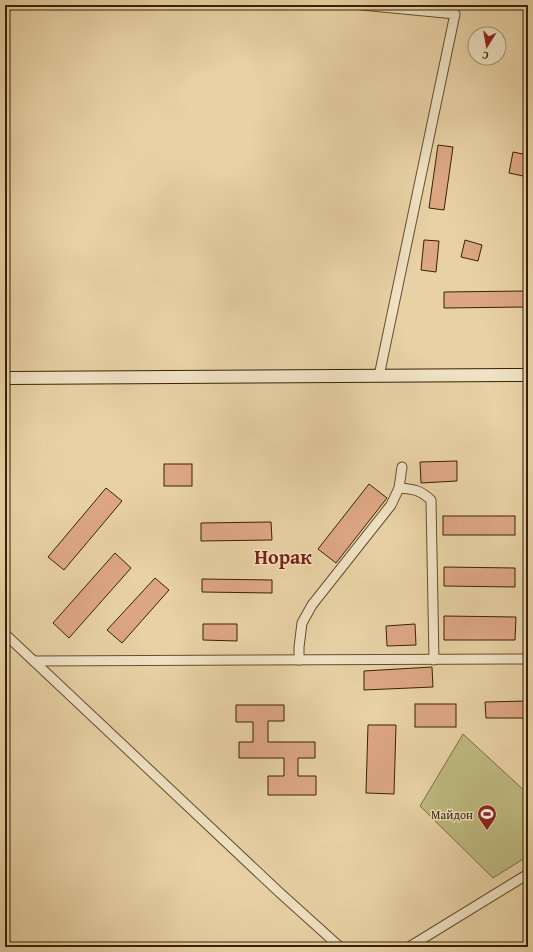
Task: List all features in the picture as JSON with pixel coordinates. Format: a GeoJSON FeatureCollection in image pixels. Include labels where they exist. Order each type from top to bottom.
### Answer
{"type":"FeatureCollection","features":[{"type":"Feature","properties":{"kind":"main road"},"geometry":{"type":"LineString","coordinates":[[5,378],[528,375]]}},
{"type":"Feature","properties":{"kind":"street"},"geometry":{"type":"LineString","coordinates":[[362,5],[456,10],[380,376]]}},
{"type":"Feature","properties":{"kind":"street"},"geometry":{"type":"LineString","coordinates":[[299,660],[302,623],[312,605],[391,505],[399,488],[402,467]]}},
{"type":"Feature","properties":{"kind":"street"},"geometry":{"type":"LineString","coordinates":[[399,488],[413,489],[423,492],[431,500],[434,660]]}},
{"type":"Feature","properties":{"kind":"street"},"geometry":{"type":"LineString","coordinates":[[5,634],[279,892],[340,947]]}},
{"type":"Feature","properties":{"kind":"street"},"geometry":{"type":"LineString","coordinates":[[34,661],[528,659]]}},
{"type":"Feature","properties":{"kind":"street"},"geometry":{"type":"LineString","coordinates":[[409,947],[528,874]]}},
{"type":"Feature","properties":{"kind":"shaded area","name":"Майдон"},"geometry":{"type":"Polygon","coordinates":[[[463,734],[528,794],[528,856],[493,878],[420,806],[463,734]]]}},
{"type":"Feature","properties":{"kind":"building"},"geometry":{"type":"Polygon","coordinates":[[[438,145],[453,147],[444,210],[429,208],[438,145]]]}},
{"type":"Feature","properties":{"kind":"building"},"geometry":{"type":"Polygon","coordinates":[[[513,152],[528,155],[528,177],[509,173],[513,152]]]}},
{"type":"Feature","properties":{"kind":"building"},"geometry":{"type":"Polygon","coordinates":[[[424,240],[439,241],[436,272],[421,270],[424,240]]]}},
{"type":"Feature","properties":{"kind":"building"},"geometry":{"type":"Polygon","coordinates":[[[465,240],[482,245],[478,261],[461,257],[465,240]]]}},
{"type":"Feature","properties":{"kind":"building"},"geometry":{"type":"Polygon","coordinates":[[[525,291],[525,307],[444,308],[444,292],[525,291]]]}},
{"type":"Feature","properties":{"kind":"building"},"geometry":{"type":"Polygon","coordinates":[[[457,461],[457,481],[421,483],[420,462],[457,461]]]}},
{"type":"Feature","properties":{"kind":"building"},"geometry":{"type":"Polygon","coordinates":[[[164,464],[192,464],[192,486],[164,486],[164,464]]]}},
{"type":"Feature","properties":{"kind":"building"},"geometry":{"type":"Polygon","coordinates":[[[369,484],[387,498],[336,563],[318,549],[369,484]]]}},
{"type":"Feature","properties":{"kind":"building"},"geometry":{"type":"Polygon","coordinates":[[[106,488],[122,501],[64,570],[48,557],[106,488]]]}},
{"type":"Feature","properties":{"kind":"building"},"geometry":{"type":"Polygon","coordinates":[[[443,516],[515,516],[515,535],[443,535],[443,516]]]}},
{"type":"Feature","properties":{"kind":"building"},"geometry":{"type":"Polygon","coordinates":[[[271,522],[272,540],[201,541],[201,523],[271,522]]]}},
{"type":"Feature","properties":{"kind":"building"},"geometry":{"type":"Polygon","coordinates":[[[115,553],[131,568],[69,638],[53,623],[115,553]]]}},
{"type":"Feature","properties":{"kind":"building"},"geometry":{"type":"Polygon","coordinates":[[[444,567],[515,568],[515,587],[444,586],[444,567]]]}},
{"type":"Feature","properties":{"kind":"building"},"geometry":{"type":"Polygon","coordinates":[[[155,578],[169,590],[122,643],[107,630],[155,578]]]}},
{"type":"Feature","properties":{"kind":"building"},"geometry":{"type":"Polygon","coordinates":[[[202,579],[272,580],[272,593],[202,592],[202,579]]]}},
{"type":"Feature","properties":{"kind":"building"},"geometry":{"type":"Polygon","coordinates":[[[444,616],[516,617],[515,640],[444,640],[444,616]]]}},
{"type":"Feature","properties":{"kind":"building"},"geometry":{"type":"Polygon","coordinates":[[[203,624],[237,624],[237,641],[203,640],[203,624]]]}},
{"type":"Feature","properties":{"kind":"building"},"geometry":{"type":"Polygon","coordinates":[[[415,624],[416,645],[387,646],[386,626],[415,624]]]}},
{"type":"Feature","properties":{"kind":"building"},"geometry":{"type":"Polygon","coordinates":[[[432,667],[433,687],[364,690],[364,671],[432,667]]]}},
{"type":"Feature","properties":{"kind":"building"},"geometry":{"type":"Polygon","coordinates":[[[528,701],[528,718],[486,718],[485,702],[528,701]]]}},
{"type":"Feature","properties":{"kind":"building"},"geometry":{"type":"Polygon","coordinates":[[[415,704],[456,704],[456,727],[415,727],[415,704]]]}},
{"type":"Feature","properties":{"kind":"building"},"geometry":{"type":"Polygon","coordinates":[[[236,705],[284,705],[284,721],[268,721],[268,742],[315,742],[315,758],[298,758],[298,776],[316,776],[316,795],[268,795],[268,776],[284,776],[284,758],[239,758],[239,742],[253,742],[253,722],[236,722],[236,705]]]}},
{"type":"Feature","properties":{"kind":"building"},"geometry":{"type":"Polygon","coordinates":[[[368,725],[396,725],[394,794],[366,793],[368,725]]]}},
{"type":"Feature","properties":{"kind":"place","name":"Майдон"},"geometry":{"type":"Point","coordinates":[487,831]}},
{"type":"Feature","properties":{"kind":"district","name":"Норак"},"geometry":{"type":"Point","coordinates":[283,556]}}]}
